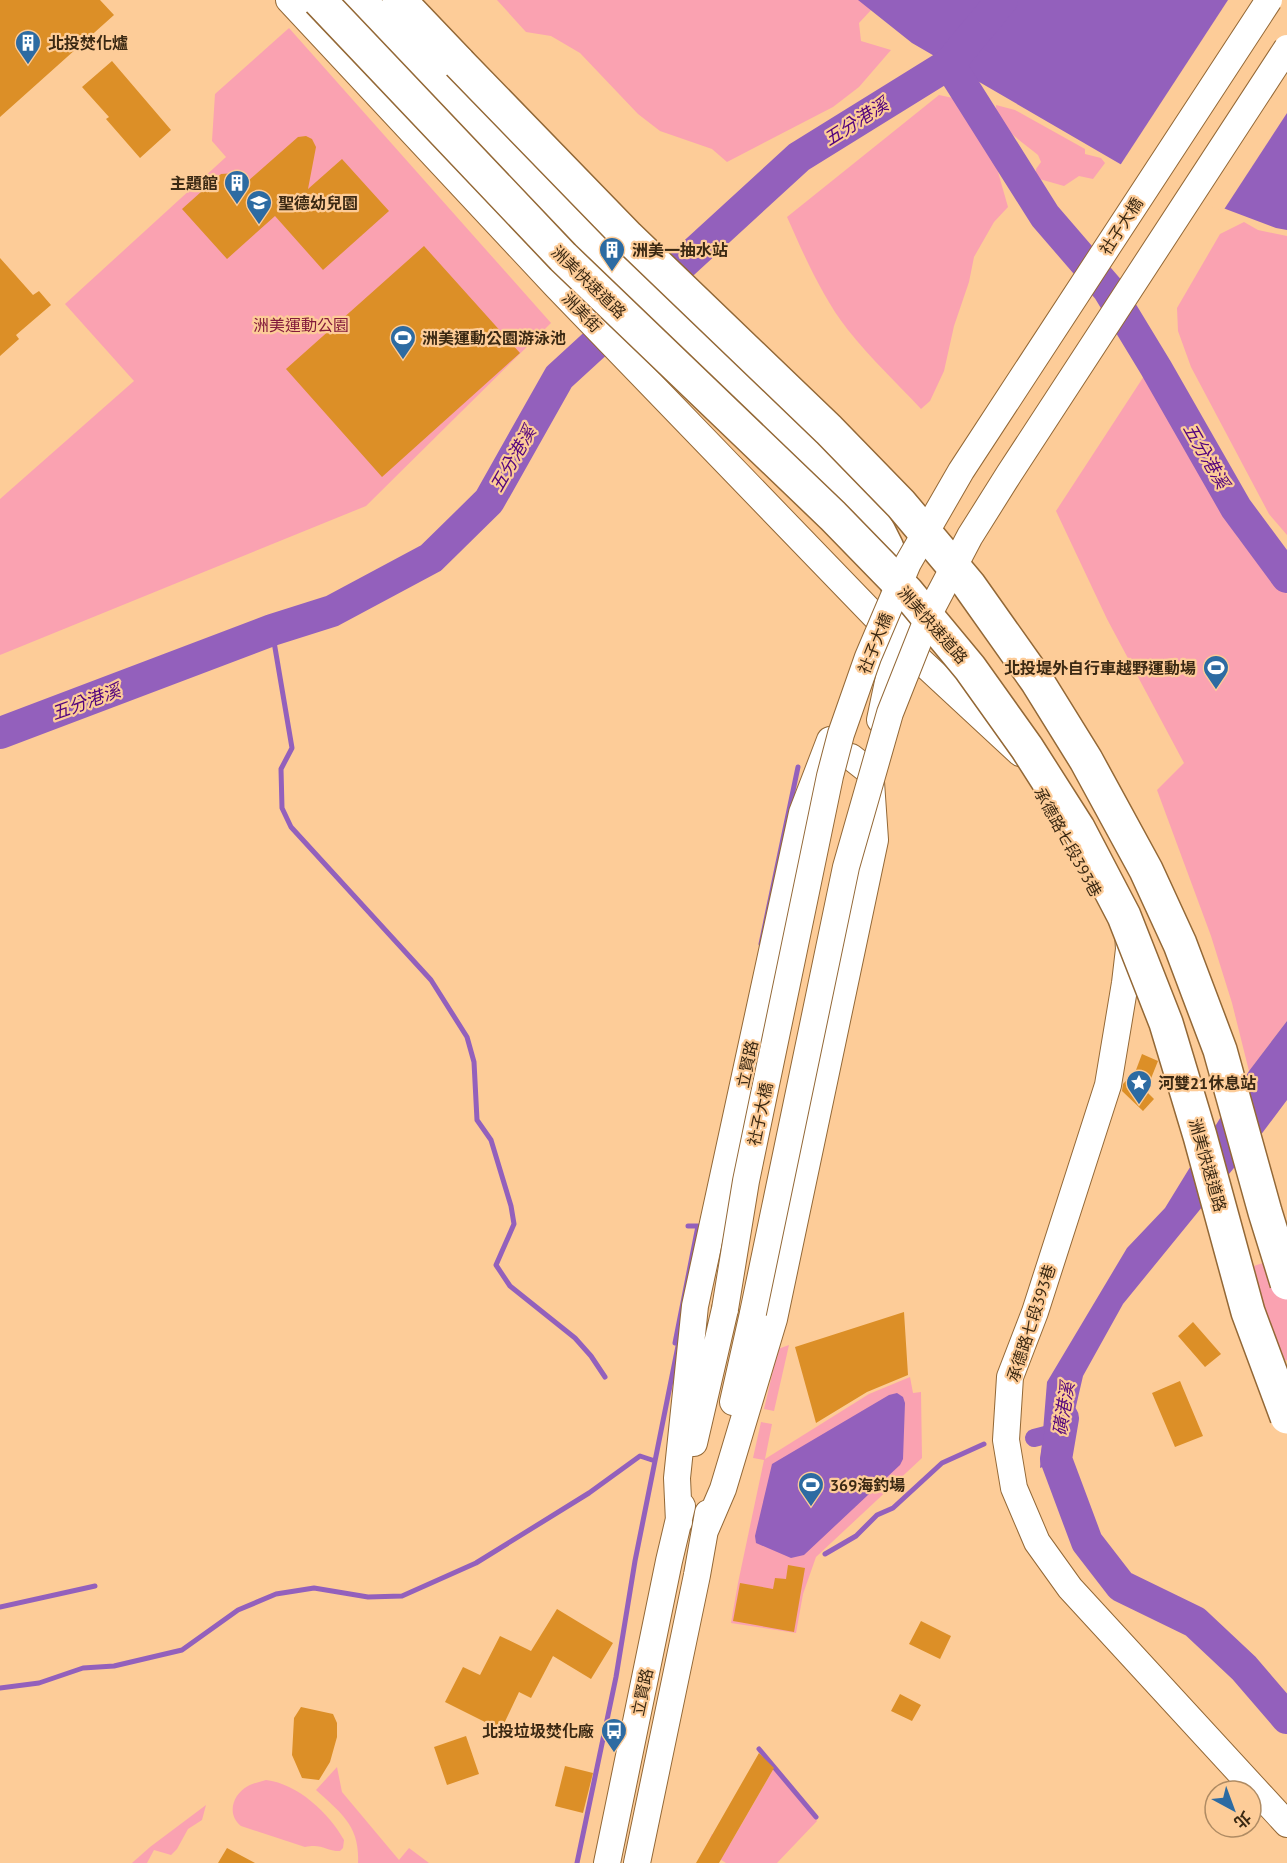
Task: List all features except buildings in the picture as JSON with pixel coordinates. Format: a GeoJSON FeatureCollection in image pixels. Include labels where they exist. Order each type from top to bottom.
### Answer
{"type":"FeatureCollection","features":[{"type":"Feature","properties":{"kind":"highway","name":"洲美快速道路"},"geometry":{"type":"LineString","coordinates":[[319,0],[466,158],[563,257],[833,516],[907,592],[970,668],[1027,748],[1078,828],[1124,916],[1158,1002],[1200,1136],[1248,1311],[1287,1417]]}},
{"type":"Feature","properties":{"kind":"highway"},"geometry":{"type":"LineString","coordinates":[[359,0],[538,190],[832,478],[866,525],[877,553],[887,630]]}},
{"type":"Feature","properties":{"kind":"highway"},"geometry":{"type":"LineString","coordinates":[[399,0],[628,237],[829,430],[901,504],[969,585],[1037,681],[1086,760],[1146,870],[1180,944],[1220,1050],[1287,1284]]}},
{"type":"Feature","properties":{"kind":"street","name":"洲美街"},"geometry":{"type":"LineString","coordinates":[[289,0],[587,318],[887,630]]}},
{"type":"Feature","properties":{"kind":"street"},"geometry":{"type":"LineString","coordinates":[[746,1181],[760,1055],[818,772],[829,730],[855,653],[897,557],[950,464],[1253,0]]}},
{"type":"Feature","properties":{"kind":"street","name":"社子大橋"},"geometry":{"type":"LineString","coordinates":[[725,1309],[746,1181],[830,776],[841,734],[868,657],[908,563],[961,471],[1269,0]]}},
{"type":"Feature","properties":{"kind":"street","name":"社子大橋"},"geometry":{"type":"LineString","coordinates":[[759,1313],[846,867],[890,713],[930,612],[970,536],[1009,474],[1287,48]]}},
{"type":"Feature","properties":{"kind":"street"},"geometry":{"type":"LineString","coordinates":[[759,1313],[858,870],[878,794],[920,674],[972,562],[1000,512],[1287,73]]}},
{"type":"Feature","properties":{"kind":"street","name":"立賢路"},"geometry":{"type":"LineString","coordinates":[[705,1531],[723,1489],[774,1319],[875,840],[870,772],[887,630]]}},
{"type":"Feature","properties":{"kind":"street","name":"立賢路"},"geometry":{"type":"LineString","coordinates":[[679,1522],[677,1478],[695,1306],[802,813],[840,709],[887,630]]}},
{"type":"Feature","properties":{"kind":"street","name":"承德路七段393巷"},"geometry":{"type":"LineString","coordinates":[[887,630],[1006,741],[1042,793],[1081,857],[1100,897],[1118,942],[1125,983],[1104,1096],[1042,1290],[1010,1377],[1006,1440],[1014,1488],[1036,1542],[1070,1588],[1287,1824]]}},
{"type":"Feature","properties":{"kind":"street"},"geometry":{"type":"LineString","coordinates":[[825,754],[851,757],[870,772]]}},
{"type":"Feature","properties":{"kind":"street","name":"立賢路"},"geometry":{"type":"LineString","coordinates":[[607,1863],[697,1429],[725,1309]]}},
{"type":"Feature","properties":{"kind":"street","name":"立賢路"},"geometry":{"type":"LineString","coordinates":[[637,1863],[705,1531],[715,1465],[759,1313]]}},
{"type":"Feature","properties":{"kind":"street"},"geometry":{"type":"LineString","coordinates":[[637,1717],[666,1722]]}},
{"type":"Feature","properties":{"kind":"green space"},"geometry":{"type":"Polygon","coordinates":[[[497,0],[868,0],[872,9],[859,23],[861,41],[891,50],[859,87],[833,107],[727,162],[712,149],[660,131],[638,114],[580,53],[551,36],[526,32],[497,0]]]}},
{"type":"Feature","properties":{"kind":"green space","name":"洲美運動公園"},"geometry":{"type":"Polygon","coordinates":[[[289,28],[551,323],[366,506],[0,655],[0,499],[134,381],[65,304],[226,157],[212,141],[215,94],[289,28]]]}},
{"type":"Feature","properties":{"kind":"green space"},"geometry":{"type":"Polygon","coordinates":[[[939,95],[953,98],[996,165],[1008,207],[994,222],[974,257],[944,371],[930,401],[921,409],[848,330],[814,275],[787,217],[939,95]]]}},
{"type":"Feature","properties":{"kind":"green space"},"geometry":{"type":"Polygon","coordinates":[[[996,105],[1015,110],[1085,149],[1085,154],[1101,158],[1105,163],[1093,179],[1079,176],[1064,186],[1036,178],[1036,169],[1041,162],[1038,155],[1005,127],[997,113],[996,105]]]}},
{"type":"Feature","properties":{"kind":"green space"},"geometry":{"type":"Polygon","coordinates":[[[1244,222],[1258,230],[1287,236],[1287,535],[1269,514],[1191,367],[1178,331],[1177,308],[1220,234],[1244,222]]]}},
{"type":"Feature","properties":{"kind":"green space","name":"北投堤外自行車越野運動場"},"geometry":{"type":"Polygon","coordinates":[[[1146,373],[1238,538],[1287,594],[1287,1021],[1249,1071],[1232,1003],[1211,936],[1157,790],[1184,763],[1107,619],[1056,511],[1146,373]]]}},
{"type":"Feature","properties":{"kind":"green space"},"geometry":{"type":"Polygon","coordinates":[[[1284,1256],[1287,1266],[1287,1360],[1255,1370],[1226,1275],[1284,1256]]]}},
{"type":"Feature","properties":{"kind":"green space"},"geometry":{"type":"Polygon","coordinates":[[[789,1345],[774,1411],[764,1409],[778,1349],[789,1345]]]}},
{"type":"Feature","properties":{"kind":"green space","name":"369海釣場"},"geometry":{"type":"Polygon","coordinates":[[[910,1377],[913,1393],[921,1392],[922,1458],[816,1557],[803,1594],[796,1633],[731,1623],[764,1460],[753,1458],[761,1422],[772,1424],[765,1459],[869,1394],[910,1377]]]}},
{"type":"Feature","properties":{"kind":"green space"},"geometry":{"type":"Polygon","coordinates":[[[337,1767],[342,1792],[399,1860],[409,1848],[429,1863],[358,1863],[356,1839],[347,1821],[316,1790],[337,1767]]]}},
{"type":"Feature","properties":{"kind":"green space"},"geometry":{"type":"Polygon","coordinates":[[[774,1768],[817,1821],[777,1863],[726,1863],[705,1849],[712,1834],[730,1844],[774,1768]]]}},
{"type":"Feature","properties":{"kind":"green space"},"geometry":{"type":"Polygon","coordinates":[[[266,1780],[290,1787],[311,1801],[338,1830],[344,1840],[343,1848],[340,1851],[316,1846],[305,1847],[241,1826],[234,1816],[235,1799],[248,1786],[266,1780]]]}},
{"type":"Feature","properties":{"kind":"green space"},"geometry":{"type":"Polygon","coordinates":[[[206,1805],[202,1820],[188,1829],[171,1855],[154,1850],[147,1863],[132,1863],[150,1847],[206,1805]]]}},
{"type":"Feature","properties":{"kind":"water"},"geometry":{"type":"Polygon","coordinates":[[[858,0],[1287,0],[1287,230],[1276,228],[1146,179],[912,43],[858,0]]]}},
{"type":"Feature","properties":{"kind":"water"},"geometry":{"type":"Polygon","coordinates":[[[1287,1021],[1287,1100],[1123,1304],[1083,1376],[1064,1458],[1040,1468],[1047,1382],[1127,1248],[1165,1208],[1249,1071],[1287,1021]]]}},
{"type":"Feature","properties":{"kind":"water"},"geometry":{"type":"Polygon","coordinates":[[[897,1393],[903,1397],[905,1403],[903,1459],[900,1465],[804,1555],[791,1558],[756,1543],[755,1536],[772,1464],[889,1395],[897,1393]]]}},
{"type":"Feature","properties":{"kind":"pier"},"geometry":{"type":"Polygon","coordinates":[[[1228,0],[1287,0],[1287,113],[1223,211],[1145,182],[1119,167],[1228,0]]]}},
{"type":"Feature","properties":{"kind":"waterway","name":"五分港溪"},"geometry":{"type":"LineString","coordinates":[[0,733],[272,630],[332,611],[431,558],[489,501],[559,377],[799,157],[949,64],[1002,0]]}},
{"type":"Feature","properties":{"kind":"waterway","name":"五分港溪"},"geometry":{"type":"LineString","coordinates":[[949,64],[1045,216],[1108,289],[1236,508],[1287,577]]}},
{"type":"Feature","properties":{"kind":"waterway"},"geometry":{"type":"LineString","coordinates":[[272,630],[292,748],[281,769],[282,808],[291,827],[431,980],[467,1037],[474,1062],[477,1120],[491,1140],[511,1206],[514,1224],[496,1265],[510,1286],[575,1338],[605,1377]]}},
{"type":"Feature","properties":{"kind":"waterway"},"geometry":{"type":"LineString","coordinates":[[761,944],[798,767]]}},
{"type":"Feature","properties":{"kind":"waterway"},"geometry":{"type":"LineString","coordinates":[[675,1343],[698,1226],[688,1226]]}},
{"type":"Feature","properties":{"kind":"waterway"},"geometry":{"type":"LineString","coordinates":[[577,1863],[616,1677],[635,1561],[679,1341]]}},
{"type":"Feature","properties":{"kind":"waterway","name":"磺港溪"},"geometry":{"type":"LineString","coordinates":[[1063,1418],[1056,1459],[1087,1542],[1121,1586],[1195,1622],[1244,1668],[1287,1718]]}},
{"type":"Feature","properties":{"kind":"waterway"},"geometry":{"type":"LineString","coordinates":[[1034,1438],[1061,1431]]}},
{"type":"Feature","properties":{"kind":"waterway"},"geometry":{"type":"LineString","coordinates":[[825,1554],[856,1536],[877,1515],[893,1508],[942,1463],[984,1444]]}},
{"type":"Feature","properties":{"kind":"waterway"},"geometry":{"type":"LineString","coordinates":[[0,1688],[39,1683],[83,1668],[114,1666],[182,1650],[238,1610],[276,1594],[314,1588],[368,1597],[402,1596],[476,1563],[589,1493],[640,1456],[655,1461]]}},
{"type":"Feature","properties":{"kind":"waterway"},"geometry":{"type":"LineString","coordinates":[[0,1607],[95,1586]]}},
{"type":"Feature","properties":{"kind":"waterway"},"geometry":{"type":"LineString","coordinates":[[759,1749],[816,1817]]}},
{"type":"Feature","properties":{"kind":"place","name":"北投焚化爐"},"geometry":{"type":"Point","coordinates":[28,66]}},
{"type":"Feature","properties":{"kind":"place","name":"主題館"},"geometry":{"type":"Point","coordinates":[237,206]}},
{"type":"Feature","properties":{"kind":"place","name":"聖德幼兒園"},"geometry":{"type":"Point","coordinates":[259,226]}},
{"type":"Feature","properties":{"kind":"place","name":"洲美一抽水站"},"geometry":{"type":"Point","coordinates":[612,273]}},
{"type":"Feature","properties":{"kind":"place","name":"洲美運動公園游泳池"},"geometry":{"type":"Point","coordinates":[403,361]}},
{"type":"Feature","properties":{"kind":"place","name":"北投堤外自行車越野運動場"},"geometry":{"type":"Point","coordinates":[1216,691]}},
{"type":"Feature","properties":{"kind":"place","name":"河雙21休息站"},"geometry":{"type":"Point","coordinates":[1139,1106]}},
{"type":"Feature","properties":{"kind":"place","name":"369海釣場"},"geometry":{"type":"Point","coordinates":[811,1508]}},
{"type":"Feature","properties":{"kind":"place","name":"北投垃圾焚化廠"},"geometry":{"type":"Point","coordinates":[614,1754]}}]}
